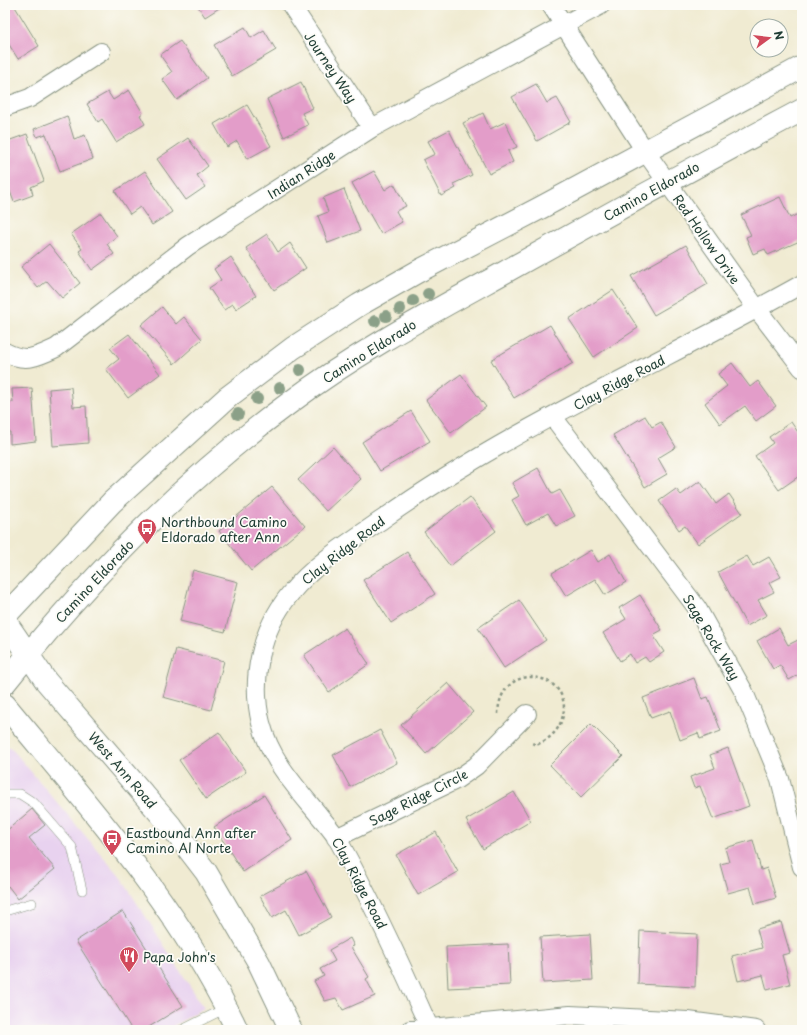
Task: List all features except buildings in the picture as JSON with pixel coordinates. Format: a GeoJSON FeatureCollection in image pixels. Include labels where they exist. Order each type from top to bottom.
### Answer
{"type":"FeatureCollection","features":[{"type":"Feature","properties":{"kind":"main road"},"geometry":{"type":"LineString","coordinates":[[5,616],[112,502],[228,397],[293,348],[359,305],[417,272],[542,207],[645,150],[802,67]]}},
{"type":"Feature","properties":{"kind":"main road","name":"Camino Eldorado"},"geometry":{"type":"LineString","coordinates":[[5,683],[84,590],[160,513],[228,450],[288,404],[334,371],[389,336],[667,182],[802,110]]}},
{"type":"Feature","properties":{"kind":"main road","name":"West Ann Road"},"geometry":{"type":"LineString","coordinates":[[5,621],[46,681],[170,825],[206,872],[259,963],[291,1030]]}},
{"type":"Feature","properties":{"kind":"main road"},"geometry":{"type":"LineString","coordinates":[[5,705],[129,854],[153,887],[189,940],[237,1030]]}},
{"type":"Feature","properties":{"kind":"street","name":"Journey Way"},"geometry":{"type":"LineString","coordinates":[[291,5],[372,128]]}},
{"type":"Feature","properties":{"kind":"street","name":"Red Hollow Drive"},"geometry":{"type":"LineString","coordinates":[[551,5],[667,182],[756,309],[802,368]]}},
{"type":"Feature","properties":{"kind":"street","name":"Indian Ridge"},"geometry":{"type":"LineString","coordinates":[[10,354],[36,358],[56,348],[188,246],[372,128],[601,5]]}},
{"type":"Feature","properties":{"kind":"street"},"geometry":{"type":"LineString","coordinates":[[5,107],[30,98],[101,52]]}},
{"type":"Feature","properties":{"kind":"street","name":"Clay Ridge Road"},"geometry":{"type":"LineString","coordinates":[[429,1027],[390,940],[336,838],[280,767],[271,751],[261,725],[258,709],[257,669],[264,641],[273,619],[290,594],[309,574],[349,542],[419,493],[482,455],[802,284]]}},
{"type":"Feature","properties":{"kind":"street","name":"Sage Rock Way"},"geometry":{"type":"LineString","coordinates":[[553,417],[697,608],[744,692],[780,779],[802,867]]}},
{"type":"Feature","properties":{"kind":"street","name":"Sage Ridge Circle"},"geometry":{"type":"LineString","coordinates":[[336,838],[456,780],[476,766],[527,714]]}},
{"type":"Feature","properties":{"kind":"street"},"geometry":{"type":"LineString","coordinates":[[410,1030],[429,1027],[570,1015],[688,1021],[756,1030]]}},
{"type":"Feature","properties":{"kind":"lane"},"geometry":{"type":"LineString","coordinates":[[5,796],[7,794],[20,794],[34,803],[72,847],[82,890]]}},
{"type":"Feature","properties":{"kind":"lane"},"geometry":{"type":"LineString","coordinates":[[5,911],[32,903]]}},
{"type":"Feature","properties":{"kind":"lane"},"geometry":{"type":"LineString","coordinates":[[182,1030],[226,1007]]}},
{"type":"Feature","properties":{"kind":"path"},"geometry":{"type":"LineString","coordinates":[[498,714],[499,703],[503,692],[510,684],[520,678],[531,676],[542,678],[552,684],[560,692],[564,703],[564,714],[560,725],[545,741],[536,744],[532,742]]}},
{"type":"Feature","properties":{"kind":"shaded area"},"geometry":{"type":"Polygon","coordinates":[[[5,747],[11,748],[121,878],[204,1008],[166,1030],[5,1030],[5,747]]]}},
{"type":"Feature","properties":{"kind":"place","name":"Northbound Camino Eldorado after Ann"},"geometry":{"type":"Point","coordinates":[147,545]}},
{"type":"Feature","properties":{"kind":"place","name":"Eastbound Ann after Camino Al Norte"},"geometry":{"type":"Point","coordinates":[112,856]}},
{"type":"Feature","properties":{"kind":"place","name":"Papa John's"},"geometry":{"type":"Point","coordinates":[129,973]}}]}
